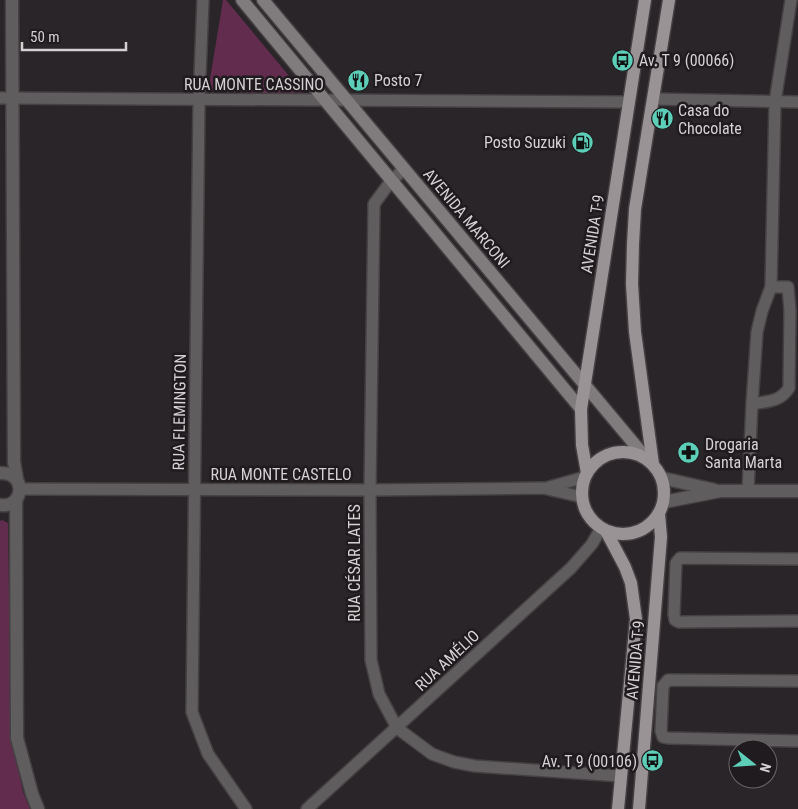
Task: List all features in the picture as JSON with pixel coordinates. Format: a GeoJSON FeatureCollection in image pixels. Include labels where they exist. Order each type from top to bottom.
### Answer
{"type":"FeatureCollection","features":[{"type":"Feature","properties":{"kind":"main road"},"geometry":{"type":"LineString","coordinates":[[242,0],[581,409]]}},
{"type":"Feature","properties":{"kind":"main road","name":"AVENIDA MARCONI"},"geometry":{"type":"LineString","coordinates":[[262,0],[584,385],[650,461]]}},
{"type":"Feature","properties":{"kind":"main road","name":"AVENIDA T-9"},"geometry":{"type":"LineString","coordinates":[[586,475],[582,445],[581,409],[645,0]]}},
{"type":"Feature","properties":{"kind":"main road"},"geometry":{"type":"LineString","coordinates":[[650,461],[635,332],[632,284],[635,209],[669,0]]}},
{"type":"Feature","properties":{"kind":"main road"},"geometry":{"type":"LineString","coordinates":[[614,452],[636,453],[650,461],[662,478],[665,494],[661,508],[653,522],[636,533],[626,535],[603,529],[588,514],[582,497],[586,475],[594,464],[614,452]]}},
{"type":"Feature","properties":{"kind":"main road","name":"AVENIDA T-9"},"geometry":{"type":"LineString","coordinates":[[639,809],[661,537],[661,508]]}},
{"type":"Feature","properties":{"kind":"main road","name":"AVENIDA T-9"},"geometry":{"type":"LineString","coordinates":[[603,529],[628,575],[636,619],[618,809]]}},
{"type":"Feature","properties":{"kind":"street"},"geometry":{"type":"LineString","coordinates":[[12,0],[6,98],[14,462],[18,490],[17,738],[38,809]]}},
{"type":"Feature","properties":{"kind":"street","name":"RUA FLEMINGTON"},"geometry":{"type":"LineString","coordinates":[[204,0],[199,100],[192,712],[208,754],[246,809]]}},
{"type":"Feature","properties":{"kind":"street"},"geometry":{"type":"LineString","coordinates":[[748,491],[757,332],[771,287],[775,102],[791,0]]}},
{"type":"Feature","properties":{"kind":"street","name":"RUA MONTE CASSINO"},"geometry":{"type":"LineString","coordinates":[[6,98],[629,102]]}},
{"type":"Feature","properties":{"kind":"street"},"geometry":{"type":"LineString","coordinates":[[653,99],[798,102]]}},
{"type":"Feature","properties":{"kind":"street","name":"RUA CÉSAR LATES"},"geometry":{"type":"LineString","coordinates":[[404,168],[391,181],[374,204],[370,660],[379,694],[397,728],[432,754],[454,762],[475,766],[621,776]]}},
{"type":"Feature","properties":{"kind":"street"},"geometry":{"type":"LineString","coordinates":[[752,404],[776,400],[784,396],[789,388],[790,311],[793,287],[771,287]]}},
{"type":"Feature","properties":{"kind":"street"},"geometry":{"type":"LineString","coordinates":[[0,473],[10,474],[18,490]]}},
{"type":"Feature","properties":{"kind":"street","name":"RUA MONTE CASTELO"},"geometry":{"type":"LineString","coordinates":[[543,488],[586,475]]}},
{"type":"Feature","properties":{"kind":"street"},"geometry":{"type":"LineString","coordinates":[[662,478],[720,491],[798,491]]}},
{"type":"Feature","properties":{"kind":"street","name":"RUA MONTE CASTELO"},"geometry":{"type":"LineString","coordinates":[[18,490],[543,488],[582,497]]}},
{"type":"Feature","properties":{"kind":"street"},"geometry":{"type":"LineString","coordinates":[[0,505],[11,504],[18,490]]}},
{"type":"Feature","properties":{"kind":"street"},"geometry":{"type":"LineString","coordinates":[[661,508],[720,491]]}},
{"type":"Feature","properties":{"kind":"street","name":"RUA AMÉLIO"},"geometry":{"type":"LineString","coordinates":[[307,809],[571,568],[603,529]]}},
{"type":"Feature","properties":{"kind":"street"},"geometry":{"type":"LineString","coordinates":[[798,559],[680,558],[676,567],[674,614],[675,620],[679,622],[798,621]]}},
{"type":"Feature","properties":{"kind":"street"},"geometry":{"type":"LineString","coordinates":[[798,681],[668,680],[663,686],[661,731],[663,737],[668,738],[798,741]]}},
{"type":"Feature","properties":{"kind":"shaded area"},"geometry":{"type":"Polygon","coordinates":[[[223,0],[226,0],[305,95],[208,91],[223,0]]]}},
{"type":"Feature","properties":{"kind":"shaded area"},"geometry":{"type":"Polygon","coordinates":[[[0,521],[8,523],[11,735],[23,792],[30,809],[0,809],[0,521]]]}},
{"type":"Feature","properties":{"kind":"place","name":"Av. T 9 (00066)"},"geometry":{"type":"Point","coordinates":[623,60]}},
{"type":"Feature","properties":{"kind":"place","name":"Posto 7"},"geometry":{"type":"Point","coordinates":[358,80]}},
{"type":"Feature","properties":{"kind":"place","name":"Casa do Chocolate"},"geometry":{"type":"Point","coordinates":[662,119]}},
{"type":"Feature","properties":{"kind":"place","name":"Posto Suzuki"},"geometry":{"type":"Point","coordinates":[582,142]}},
{"type":"Feature","properties":{"kind":"place","name":"Drogaria Santa Marta"},"geometry":{"type":"Point","coordinates":[689,453]}},
{"type":"Feature","properties":{"kind":"place","name":"Av. T 9 (00106)"},"geometry":{"type":"Point","coordinates":[653,761]}}]}
